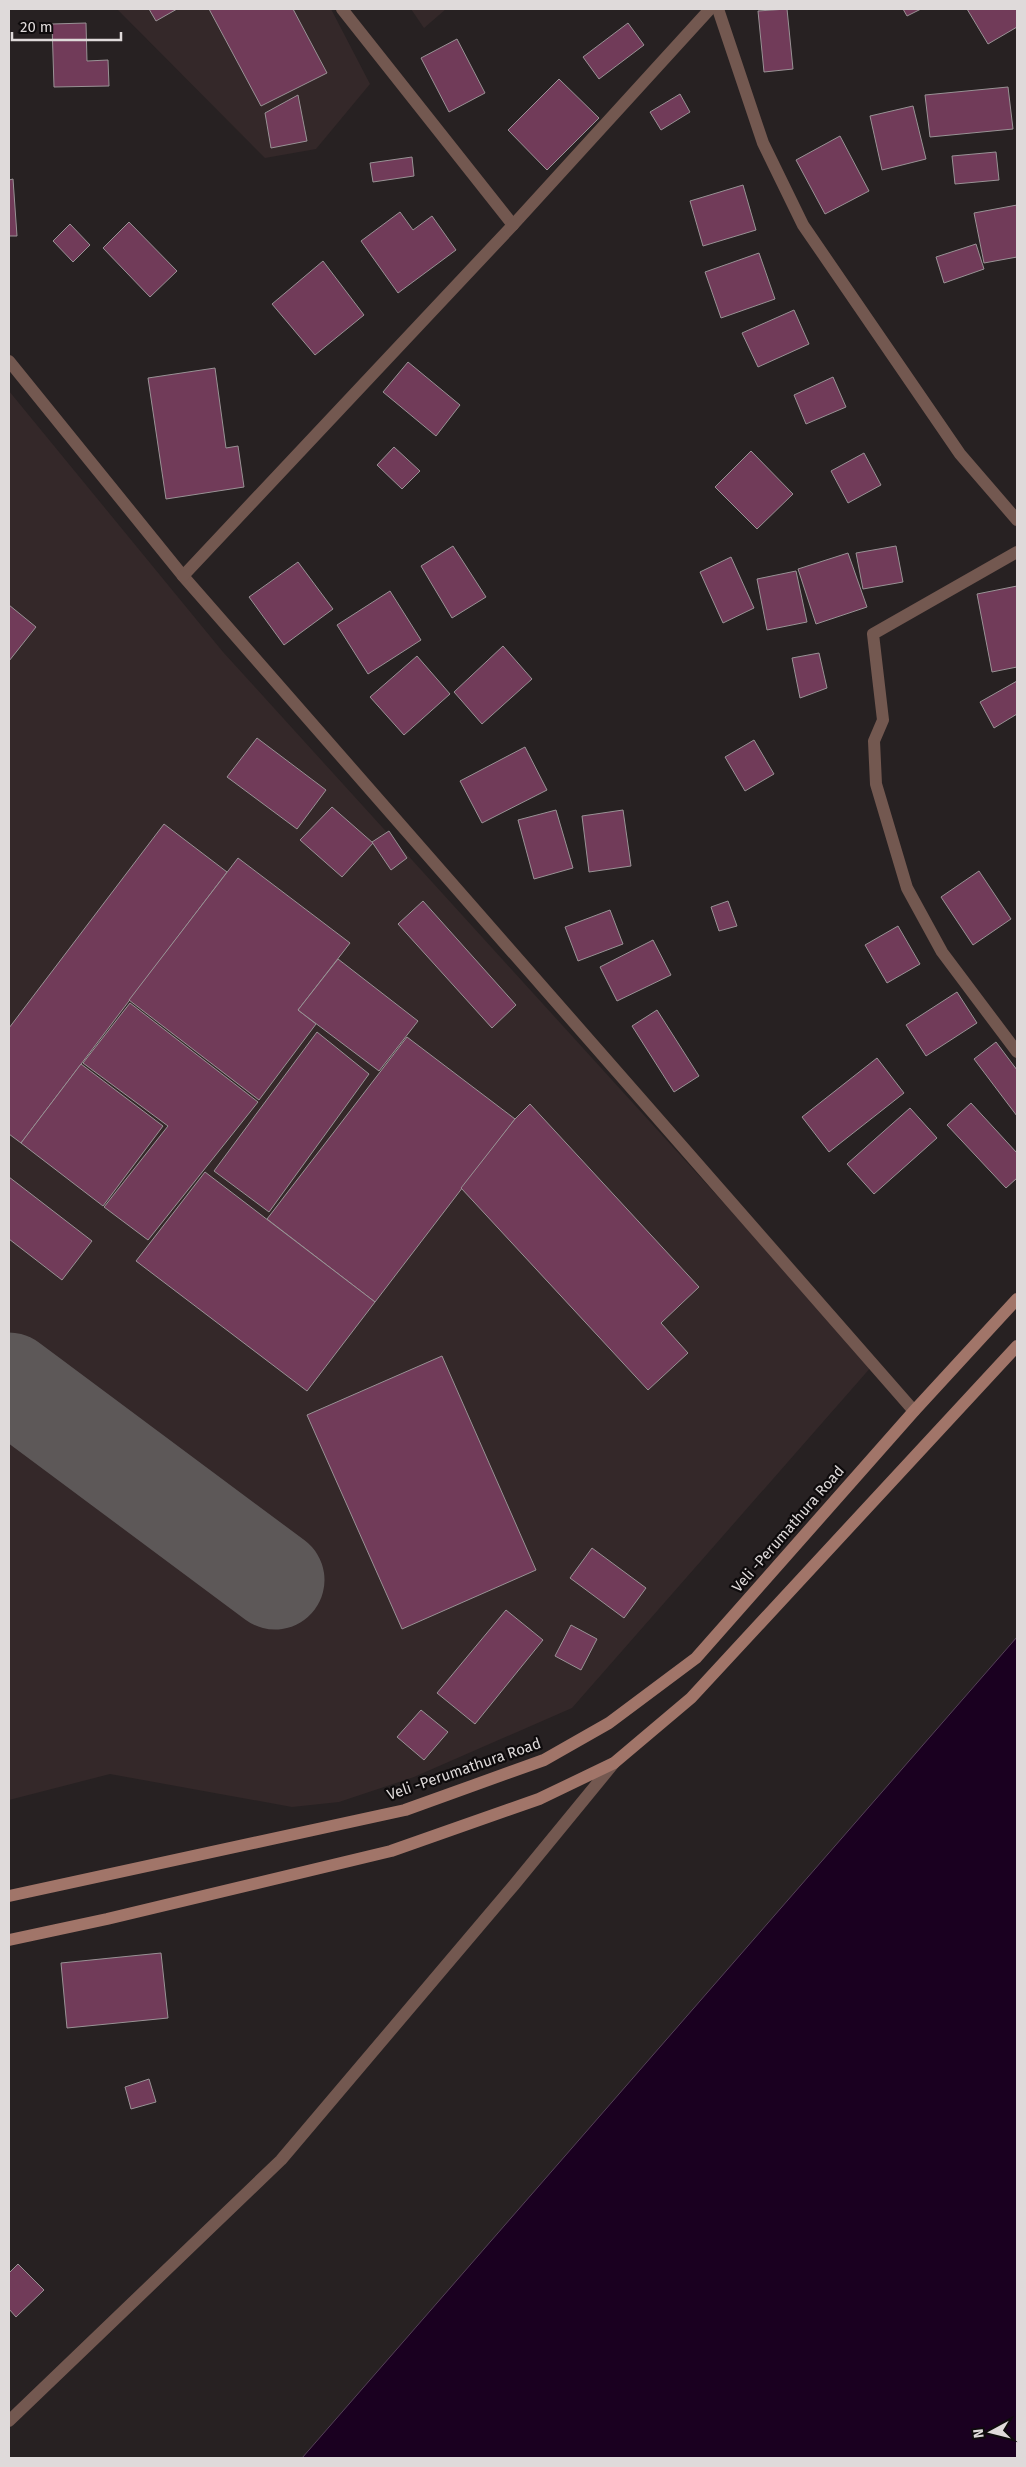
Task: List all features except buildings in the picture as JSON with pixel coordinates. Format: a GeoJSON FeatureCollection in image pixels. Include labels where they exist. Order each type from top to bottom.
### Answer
{"type":"FeatureCollection","features":[{"type":"Feature","properties":{"kind":"main road","name":"Veli -Perumathura Road"},"geometry":{"type":"LineString","coordinates":[[9,1896],[405,1810],[544,1760],[609,1723],[696,1658],[914,1411],[1017,1299]]}},
{"type":"Feature","properties":{"kind":"main road"},"geometry":{"type":"LineString","coordinates":[[9,1940],[107,1919],[391,1851],[539,1799],[614,1763],[691,1698],[1017,1346]]}},
{"type":"Feature","properties":{"kind":"street"},"geometry":{"type":"LineString","coordinates":[[342,9],[513,226]]}},
{"type":"Feature","properties":{"kind":"street"},"geometry":{"type":"LineString","coordinates":[[183,576],[513,226],[710,9]]}},
{"type":"Feature","properties":{"kind":"street"},"geometry":{"type":"LineString","coordinates":[[718,9],[764,143],[803,225],[960,454],[1017,520]]}},
{"type":"Feature","properties":{"kind":"street"},"geometry":{"type":"LineString","coordinates":[[9,361],[183,576],[914,1411]]}},
{"type":"Feature","properties":{"kind":"street"},"geometry":{"type":"LineString","coordinates":[[1017,552],[873,634],[883,720],[874,741],[876,784],[907,888],[942,952],[1017,1052]]}},
{"type":"Feature","properties":{"kind":"street"},"geometry":{"type":"LineString","coordinates":[[9,2421],[281,2160],[514,1885],[614,1763]]}},
{"type":"Feature","properties":{"kind":"shaded area"},"geometry":{"type":"Polygon","coordinates":[[[117,9],[331,9],[370,84],[316,149],[265,158],[117,9]]]}},
{"type":"Feature","properties":{"kind":"shaded area"},"geometry":{"type":"Polygon","coordinates":[[[411,9],[446,9],[424,28],[411,9]]]}},
{"type":"Feature","properties":{"kind":"shaded area"},"geometry":{"type":"Polygon","coordinates":[[[9,391],[223,652],[872,1366],[572,1708],[414,1777],[339,1802],[292,1807],[110,1774],[9,1800],[9,391]]]}},
{"type":"Feature","properties":{"kind":"shaded area"},"geometry":{"type":"Polygon","coordinates":[[[1017,1637],[1017,2458],[302,2458],[1017,1637]]]}},
{"type":"Feature","properties":{"kind":"taxiway"},"geometry":{"type":"LineString","coordinates":[[9,1382],[275,1580]]}}]}
